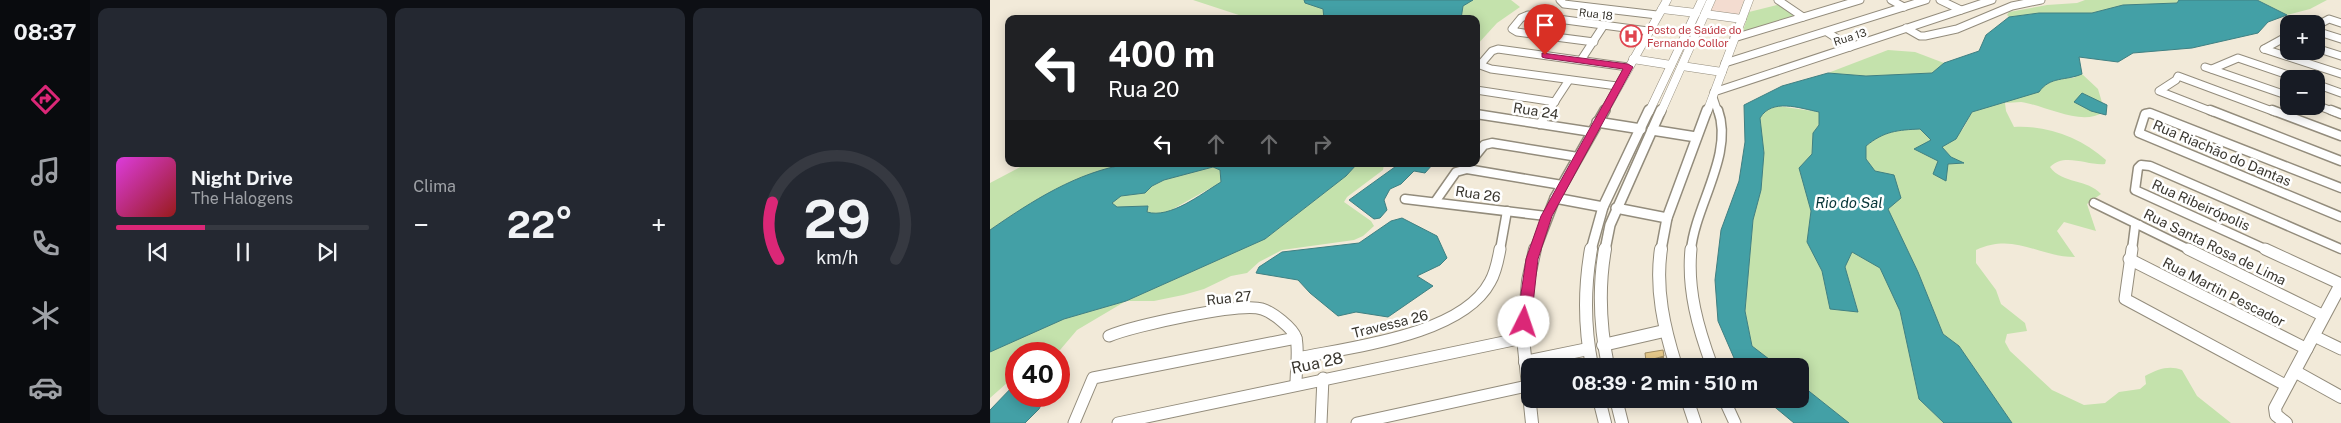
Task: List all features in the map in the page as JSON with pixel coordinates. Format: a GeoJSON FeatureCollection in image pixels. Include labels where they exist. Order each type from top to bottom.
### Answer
{"type":"FeatureCollection","features":[{"type":"Feature","properties":{"kind":"street"},"geometry":{"type":"LineString","coordinates":[[1560,0],[1564,4],[1662,8],[1742,19]]}},
{"type":"Feature","properties":{"kind":"street"},"geometry":{"type":"LineString","coordinates":[[1606,358],[1600,324],[1599,281],[1603,256],[1616,208],[1652,130],[1677,65],[1700,14],[1702,0]]}},
{"type":"Feature","properties":{"kind":"street"},"geometry":{"type":"LineString","coordinates":[[1700,14],[1712,0]]}},
{"type":"Feature","properties":{"kind":"street"},"geometry":{"type":"LineString","coordinates":[[1673,358],[1664,332],[1657,273],[1661,243],[1667,218],[1749,0]]}},
{"type":"Feature","properties":{"kind":"street"},"geometry":{"type":"LineString","coordinates":[[1780,2],[1794,0]]}},
{"type":"Feature","properties":{"kind":"street"},"geometry":{"type":"LineString","coordinates":[[1734,38],[1860,0]]}},
{"type":"Feature","properties":{"kind":"street"},"geometry":{"type":"LineString","coordinates":[[1891,0],[1904,7]]}},
{"type":"Feature","properties":{"kind":"street","name":"Rua 13"},"geometry":{"type":"LineString","coordinates":[[1723,68],[1926,0]]}},
{"type":"Feature","properties":{"kind":"street"},"geometry":{"type":"LineString","coordinates":[[1940,0],[1961,10]]}},
{"type":"Feature","properties":{"kind":"street","name":"Rua 13"},"geometry":{"type":"LineString","coordinates":[[1714,95],[1992,0]]}},
{"type":"Feature","properties":{"kind":"street"},"geometry":{"type":"LineString","coordinates":[[1906,28],[1919,36],[1925,36],[1957,29],[2012,6],[2041,0]]}},
{"type":"Feature","properties":{"kind":"street"},"geometry":{"type":"LineString","coordinates":[[1780,2],[1803,17]]}},
{"type":"Feature","properties":{"kind":"street"},"geometry":{"type":"LineString","coordinates":[[1525,358],[1524,306],[1532,259],[1546,216],[1662,8]]}},
{"type":"Feature","properties":{"kind":"street","name":"Rua 18"},"geometry":{"type":"LineString","coordinates":[[1594,42],[1516,32],[1512,29],[1523,17],[1528,15],[1648,31]]}},
{"type":"Feature","properties":{"kind":"street"},"geometry":{"type":"LineString","coordinates":[[2325,22],[2330,19],[2341,23]]}},
{"type":"Feature","properties":{"kind":"street"},"geometry":{"type":"LineString","coordinates":[[1581,60],[1604,25]]}},
{"type":"Feature","properties":{"kind":"street"},"geometry":{"type":"LineString","coordinates":[[1827,32],[1850,47]]}},
{"type":"Feature","properties":{"kind":"street"},"geometry":{"type":"LineString","coordinates":[[2325,34],[2341,39]]}},
{"type":"Feature","properties":{"kind":"street"},"geometry":{"type":"LineString","coordinates":[[2280,40],[2264,49],[2280,54]]}},
{"type":"Feature","properties":{"kind":"street"},"geometry":{"type":"LineString","coordinates":[[1617,86],[1486,69],[1480,65],[1492,51],[1498,49],[1581,60],[1723,68]]}},
{"type":"Feature","properties":{"kind":"street"},"geometry":{"type":"LineString","coordinates":[[2325,51],[2341,56]]}},
{"type":"Feature","properties":{"kind":"street"},"geometry":{"type":"LineString","coordinates":[[2208,68],[2238,58],[2280,72]]}},
{"type":"Feature","properties":{"kind":"street"},"geometry":{"type":"LineString","coordinates":[[2298,60],[2341,74]]}},
{"type":"Feature","properties":{"kind":"street"},"geometry":{"type":"LineString","coordinates":[[1590,358],[1584,313],[1586,278],[1594,234],[1603,207],[1641,129],[1677,65]]}},
{"type":"Feature","properties":{"kind":"street"},"geometry":{"type":"LineString","coordinates":[[2208,68],[2280,93]]}},
{"type":"Feature","properties":{"kind":"street"},"geometry":{"type":"LineString","coordinates":[[2341,136],[2178,76],[2176,80],[2159,91],[2341,161]]}},
{"type":"Feature","properties":{"kind":"street"},"geometry":{"type":"LineString","coordinates":[[1540,124],[1569,80]]}},
{"type":"Feature","properties":{"kind":"street"},"geometry":{"type":"LineString","coordinates":[[2325,87],[2341,93]]}},
{"type":"Feature","properties":{"kind":"street"},"geometry":{"type":"LineString","coordinates":[[1480,91],[1554,102]]}},
{"type":"Feature","properties":{"kind":"street"},"geometry":{"type":"LineString","coordinates":[[1709,358],[1695,315],[1690,268],[1694,228],[1717,163],[1722,141],[1722,118],[1714,95]]}},
{"type":"Feature","properties":{"kind":"street"},"geometry":{"type":"LineString","coordinates":[[2325,108],[2341,114]]}},
{"type":"Feature","properties":{"kind":"street","name":"Rua Riachão do Dantas"},"geometry":{"type":"LineString","coordinates":[[2341,188],[2150,113],[2145,114],[2139,133],[2341,217]]}},
{"type":"Feature","properties":{"kind":"street","name":"Rua 24"},"geometry":{"type":"LineString","coordinates":[[1480,115],[1592,132]]}},
{"type":"Feature","properties":{"kind":"street"},"geometry":{"type":"LineString","coordinates":[[1597,122],[1641,129]]}},
{"type":"Feature","properties":{"kind":"street"},"geometry":{"type":"LineString","coordinates":[[1652,130],[1696,138]]}},
{"type":"Feature","properties":{"kind":"street"},"geometry":{"type":"LineString","coordinates":[[1480,150],[1484,145],[1492,143],[1578,157]]}},
{"type":"Feature","properties":{"kind":"street","name":"Rua Ribeirópolis"},"geometry":{"type":"LineString","coordinates":[[2341,249],[2150,166],[2141,165],[2138,168],[2135,190],[2341,284]]}},
{"type":"Feature","properties":{"kind":"street"},"geometry":{"type":"LineString","coordinates":[[1435,202],[1456,172],[1466,167]]}},
{"type":"Feature","properties":{"kind":"street"},"geometry":{"type":"LineString","coordinates":[[1473,167],[1562,185]]}},
{"type":"Feature","properties":{"kind":"street"},"geometry":{"type":"LineString","coordinates":[[1555,198],[1603,207]]}},
{"type":"Feature","properties":{"kind":"street","name":"Rua 26"},"geometry":{"type":"LineString","coordinates":[[1405,199],[1546,216]]}},
{"type":"Feature","properties":{"kind":"street","name":"Rua Santa Rosa de Lima"},"geometry":{"type":"LineString","coordinates":[[2094,203],[2324,316]]}},
{"type":"Feature","properties":{"kind":"street"},"geometry":{"type":"LineString","coordinates":[[1616,208],[1667,218]]}},
{"type":"Feature","properties":{"kind":"street","name":"Travessa 26"},"geometry":{"type":"LineString","coordinates":[[1298,358],[1415,334],[1432,329],[1452,317],[1482,292],[1490,281],[1507,212]]}},
{"type":"Feature","properties":{"kind":"street"},"geometry":{"type":"LineString","coordinates":[[2139,225],[2135,226],[2125,299],[2287,386]]}},
{"type":"Feature","properties":{"kind":"street","name":"Rua Martin Pescador"},"geometry":{"type":"LineString","coordinates":[[2129,259],[2306,349]]}},
{"type":"Feature","properties":{"kind":"street"},"geometry":{"type":"LineString","coordinates":[[2286,423],[2275,411],[2324,316],[2336,304],[2341,284]]}},
{"type":"Feature","properties":{"kind":"street","name":"Rua 27"},"geometry":{"type":"LineString","coordinates":[[1110,336],[1126,329],[1254,307],[1268,312],[1289,326],[1296,338]]}},
{"type":"Feature","properties":{"kind":"street"},"geometry":{"type":"LineString","coordinates":[[1603,345],[1664,332]]}},
{"type":"Feature","properties":{"kind":"street"},"geometry":{"type":"LineString","coordinates":[[2314,336],[2341,349]]}},
{"type":"Feature","properties":{"kind":"street"},"geometry":{"type":"LineString","coordinates":[[1296,338],[1298,358],[1296,384]]}},
{"type":"Feature","properties":{"kind":"street","name":"Rua 28"},"geometry":{"type":"LineString","coordinates":[[1074,423],[1093,378],[1296,338]]}},
{"type":"Feature","properties":{"kind":"street","name":"Rua 28"},"geometry":{"type":"LineString","coordinates":[[1118,423],[1323,378],[1523,338]]}},
{"type":"Feature","properties":{"kind":"street"},"geometry":{"type":"LineString","coordinates":[[1544,358],[1588,349]]}},
{"type":"Feature","properties":{"kind":"street"},"geometry":{"type":"LineString","coordinates":[[2296,372],[2341,397]]}},
{"type":"Feature","properties":{"kind":"street"},"geometry":{"type":"LineString","coordinates":[[1321,423],[1323,378]]}},
{"type":"Feature","properties":{"kind":"street"},"geometry":{"type":"LineString","coordinates":[[1357,423],[1384,420],[1521,387]]}},
{"type":"Feature","properties":{"kind":"street"},"geometry":{"type":"LineString","coordinates":[[1530,408],[1532,423]]}},
{"type":"Feature","properties":{"kind":"street"},"geometry":{"type":"LineString","coordinates":[[1601,408],[1605,423]]}},
{"type":"Feature","properties":{"kind":"street"},"geometry":{"type":"LineString","coordinates":[[1618,408],[1622,423]]}},
{"type":"Feature","properties":{"kind":"street"},"geometry":{"type":"LineString","coordinates":[[1690,408],[1695,423]]}},
{"type":"Feature","properties":{"kind":"street"},"geometry":{"type":"LineString","coordinates":[[1728,408],[1735,423]]}},
{"type":"Feature","properties":{"kind":"shaded area"},"geometry":{"type":"Polygon","coordinates":[[[1716,0],[1744,0],[1738,16],[1710,12],[1716,0]]]}},
{"type":"Feature","properties":{"kind":"green space"},"geometry":{"type":"Polygon","coordinates":[[[1193,0],[1511,0],[1520,7],[1497,23],[1480,42],[1480,15],[1239,15],[1193,0]]]}},
{"type":"Feature","properties":{"kind":"green space"},"geometry":{"type":"Polygon","coordinates":[[[2085,0],[2179,0],[2177,3],[2123,5],[2092,13],[2039,13],[2009,17],[2007,15],[2009,12],[2047,5],[2077,3],[2085,0]]]}},
{"type":"Feature","properties":{"kind":"green space"},"geometry":{"type":"Polygon","coordinates":[[[2257,0],[2327,0],[2310,9],[2287,15],[2257,0]]]}},
{"type":"Feature","properties":{"kind":"green space"},"geometry":{"type":"Polygon","coordinates":[[[1781,4],[1800,17],[1742,34],[1749,12],[1781,4]]]}},
{"type":"Feature","properties":{"kind":"green space"},"geometry":{"type":"Polygon","coordinates":[[[1888,50],[1915,52],[1944,63],[1932,73],[1866,76],[1828,73],[1888,50]]]}},
{"type":"Feature","properties":{"kind":"green space"},"geometry":{"type":"Polygon","coordinates":[[[2082,74],[2098,89],[2104,109],[2103,112],[2094,116],[2085,117],[2063,114],[2021,102],[2005,103],[2060,78],[2073,78],[2082,74]]]}},
{"type":"Feature","properties":{"kind":"green space"},"geometry":{"type":"Polygon","coordinates":[[[2005,103],[2006,111],[2014,127],[2039,128],[2063,134],[2086,145],[2106,160],[2105,164],[2098,164],[2062,160],[2050,167],[2061,176],[2096,189],[2101,194],[2087,204],[2096,231],[2064,222],[2057,231],[2075,257],[2062,256],[2015,244],[1990,245],[1976,250],[1976,263],[1996,290],[2001,304],[2025,323],[2027,331],[2007,334],[2005,342],[2010,351],[2052,390],[2084,405],[2105,403],[2119,392],[2140,389],[2146,384],[2145,376],[2159,370],[2173,368],[2182,370],[2197,396],[2231,423],[2012,423],[1959,346],[1943,334],[1918,272],[1888,209],[1875,171],[1866,159],[1866,146],[1879,137],[1891,132],[1920,129],[1932,140],[1915,149],[1948,164],[1963,163],[1951,157],[1942,147],[1963,129],[1972,112],[2005,103]]]}},
{"type":"Feature","properties":{"kind":"green space"},"geometry":{"type":"Polygon","coordinates":[[[1778,106],[1819,112],[1819,125],[1813,133],[1812,155],[1799,168],[1811,211],[1807,242],[1822,271],[1830,309],[1858,311],[1845,267],[1852,252],[1880,267],[1900,311],[1919,399],[1944,423],[1849,423],[1809,391],[1809,358],[1768,358],[1752,346],[1745,311],[1753,220],[1761,190],[1764,153],[1760,118],[1765,110],[1778,106]]]}},
{"type":"Feature","properties":{"kind":"green space"},"geometry":{"type":"Polygon","coordinates":[[[1020,167],[1114,167],[1091,174],[1056,189],[990,230],[990,183],[1020,167]]]}},
{"type":"Feature","properties":{"kind":"green space"},"geometry":{"type":"Polygon","coordinates":[[[1213,167],[1220,170],[1221,182],[1166,213],[1155,215],[1147,212],[1148,206],[1117,207],[1111,203],[1121,196],[1145,193],[1152,186],[1164,180],[1213,167]]]}},
{"type":"Feature","properties":{"kind":"green space"},"geometry":{"type":"Polygon","coordinates":[[[1354,167],[1384,167],[1383,170],[1347,197],[1344,202],[1371,221],[1374,226],[1363,236],[1354,240],[1282,250],[1259,262],[1247,273],[1231,276],[1204,289],[1154,301],[1126,301],[1265,239],[1346,176],[1354,167]]]}},
{"type":"Feature","properties":{"kind":"green space"},"geometry":{"type":"Polygon","coordinates":[[[1126,301],[1077,330],[1067,342],[1012,342],[1064,319],[1126,301]]]}},
{"type":"Feature","properties":{"kind":"green space"},"geometry":{"type":"Polygon","coordinates":[[[1005,345],[1005,385],[990,398],[990,352],[1005,345]]]}},
{"type":"Feature","properties":{"kind":"water"},"geometry":{"type":"Polygon","coordinates":[[[1304,0],[1473,0],[1463,6],[1462,15],[1324,15],[1323,9],[1305,3],[1304,0]]]}},
{"type":"Feature","properties":{"kind":"water","name":"Rio do Sal"},"geometry":{"type":"Polygon","coordinates":[[[2179,0],[2257,0],[2287,15],[2280,15],[2280,18],[2268,22],[2258,33],[2192,48],[2133,53],[2118,62],[2079,57],[2082,74],[2048,83],[2039,92],[1972,112],[1956,139],[1942,147],[1951,157],[1964,163],[1948,164],[1946,181],[1933,174],[1938,161],[1914,149],[1931,140],[1920,129],[1885,134],[1866,146],[1866,159],[1875,171],[1894,175],[1901,198],[1888,209],[1918,272],[1943,334],[1959,346],[2012,423],[1944,423],[1919,399],[1900,311],[1880,268],[1852,252],[1845,267],[1858,312],[1830,309],[1822,271],[1807,242],[1811,211],[1799,168],[1812,154],[1813,133],[1819,125],[1819,112],[1803,108],[1779,106],[1771,108],[1760,118],[1764,153],[1761,190],[1753,220],[1745,311],[1752,346],[1768,358],[1734,358],[1718,321],[1715,280],[1721,230],[1739,181],[1745,142],[1744,105],[1782,86],[1828,73],[1866,76],[1932,73],[1944,63],[1979,51],[1986,35],[2009,17],[2039,13],[2092,13],[2123,5],[2177,3],[2179,0]]]}},
{"type":"Feature","properties":{"kind":"water"},"geometry":{"type":"Polygon","coordinates":[[[2082,93],[2107,105],[2106,115],[2091,111],[2074,102],[2082,93]]]}},
{"type":"Feature","properties":{"kind":"water"},"geometry":{"type":"Polygon","coordinates":[[[1114,167],[1213,167],[1354,167],[1346,176],[1265,239],[1126,301],[1064,319],[1012,342],[1005,342],[1005,345],[990,352],[990,230],[1039,198],[1073,181],[1114,167]],[[1213,167],[1164,180],[1152,186],[1145,193],[1121,196],[1112,203],[1117,207],[1148,206],[1147,212],[1156,213],[1175,209],[1221,182],[1220,170],[1213,167]]]}},
{"type":"Feature","properties":{"kind":"water"},"geometry":{"type":"Polygon","coordinates":[[[1395,167],[1430,167],[1425,173],[1414,171],[1401,184],[1390,189],[1384,200],[1387,210],[1380,218],[1374,219],[1349,200],[1395,167]]]}},
{"type":"Feature","properties":{"kind":"water"},"geometry":{"type":"Polygon","coordinates":[[[1402,218],[1437,236],[1447,258],[1440,265],[1417,276],[1433,286],[1388,317],[1356,312],[1338,316],[1310,293],[1298,280],[1256,273],[1259,267],[1282,252],[1359,243],[1391,221],[1402,218]]]}},
{"type":"Feature","properties":{"kind":"water"},"geometry":{"type":"Polygon","coordinates":[[[1809,391],[1849,423],[1794,423],[1776,408],[1809,408],[1809,391]]]}},
{"type":"Feature","properties":{"kind":"water"},"geometry":{"type":"Polygon","coordinates":[[[1005,394],[1005,407],[1040,407],[1025,423],[990,423],[990,410],[1005,394]]]}},
{"type":"Feature","properties":{"kind":"building"},"geometry":{"type":"Polygon","coordinates":[[[1663,350],[1664,356],[1646,358],[1645,353],[1663,350]]]}},
{"type":"Feature","properties":{"kind":"place","name":"Posto de Saúde do Fernando Collor"},"geometry":{"type":"Point","coordinates":[1631,36]}},
{"type":"Feature","properties":{"kind":"route"},"geometry":{"type":"LineString","coordinates":[[1524,322],[1524,306],[1532,259],[1546,216],[1628,67],[1545,55]]}}]}
